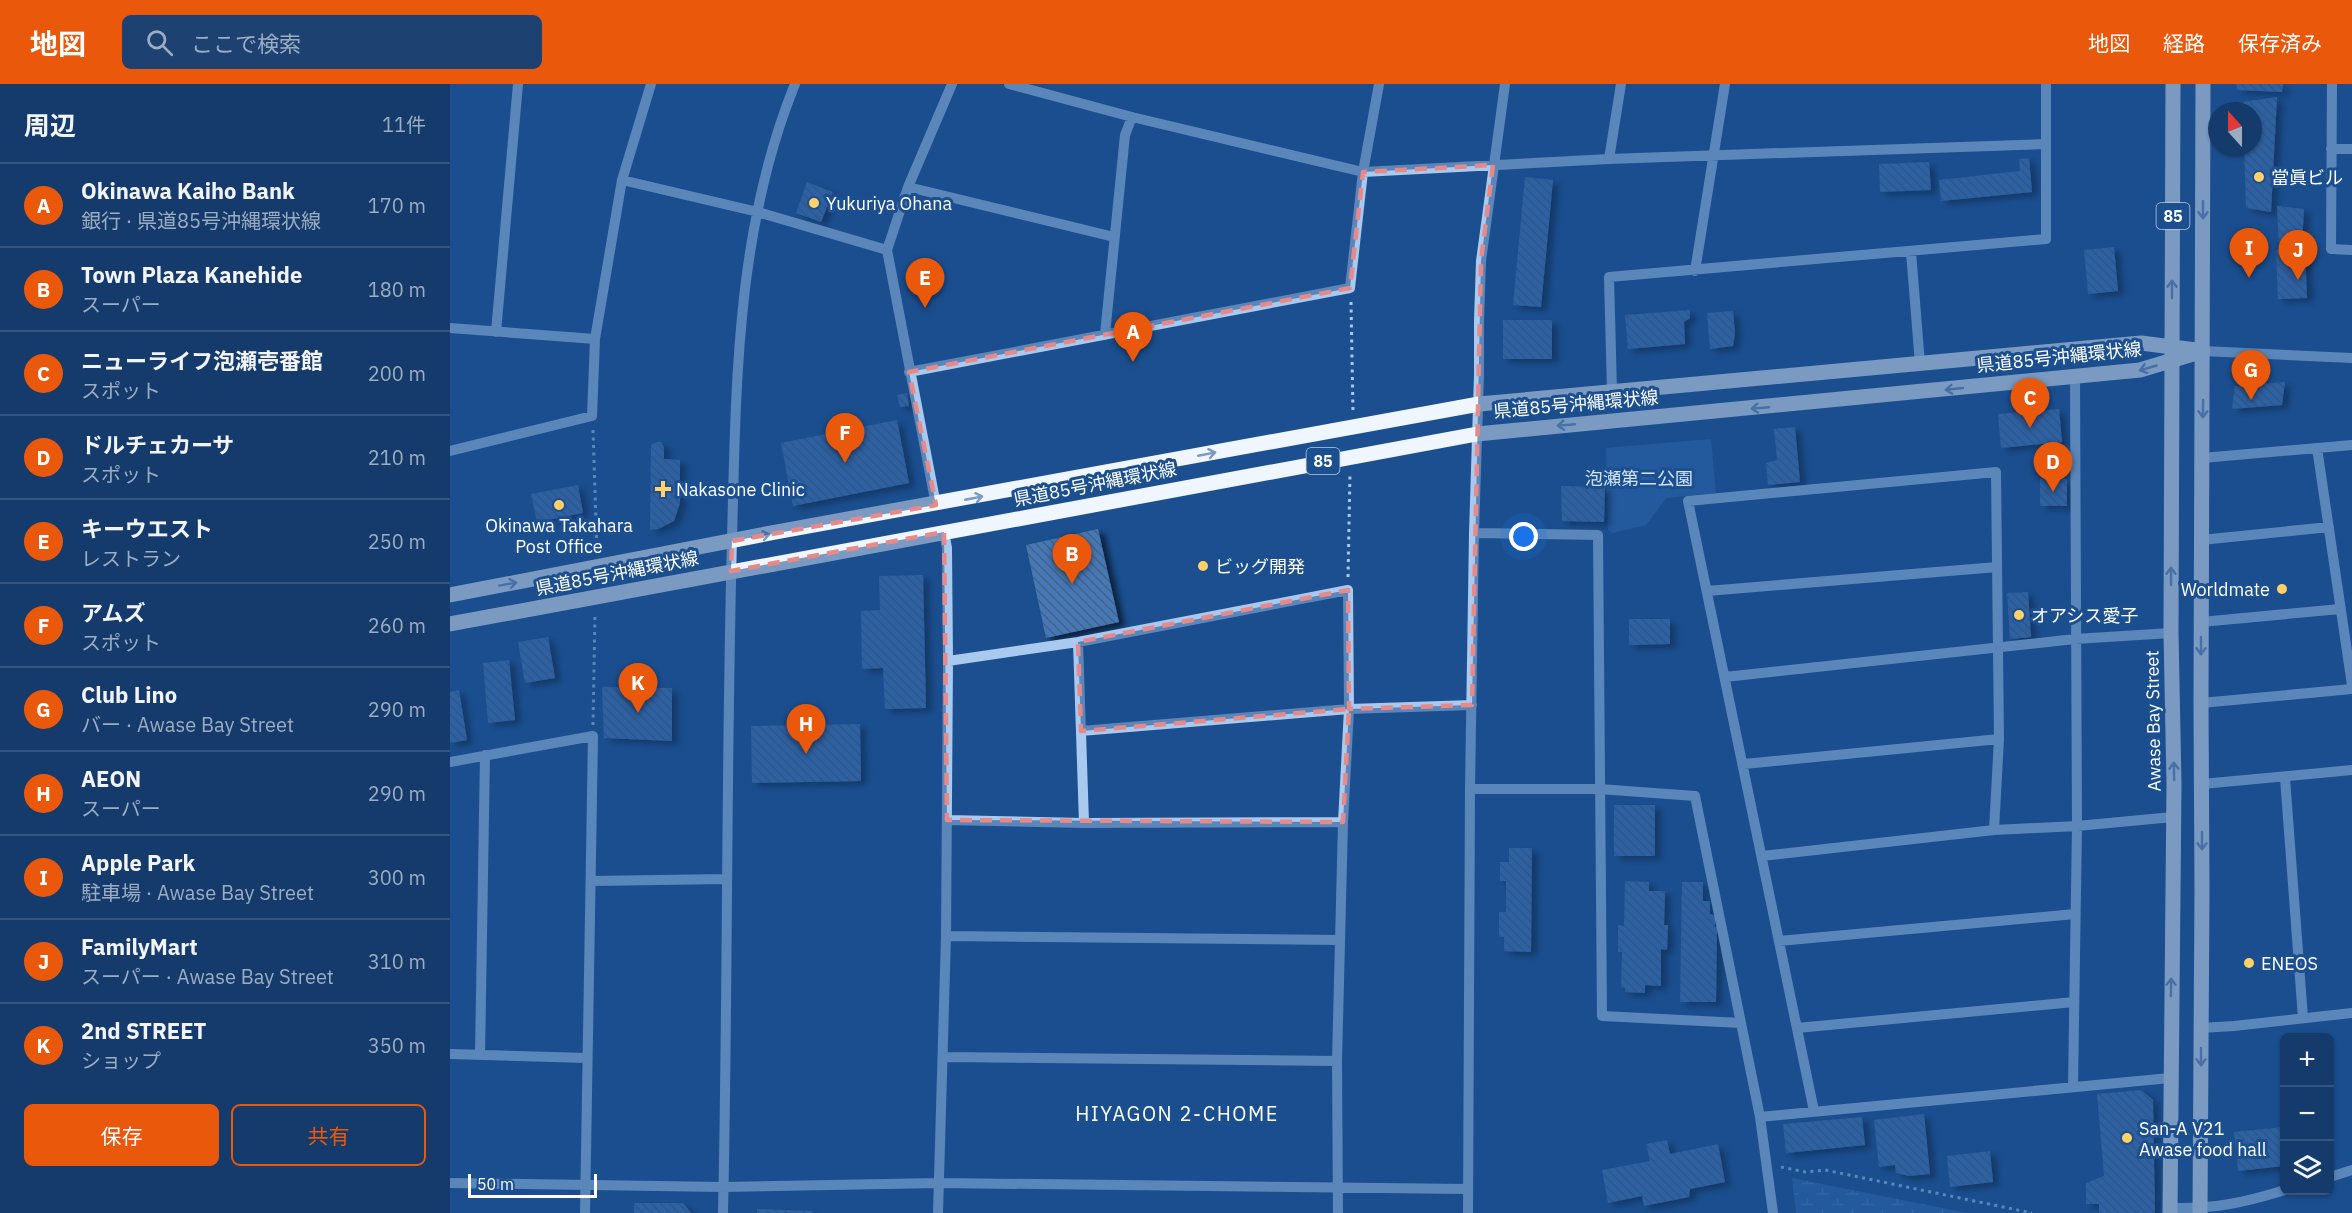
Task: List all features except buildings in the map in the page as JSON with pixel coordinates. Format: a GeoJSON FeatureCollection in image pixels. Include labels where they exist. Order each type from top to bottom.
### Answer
{"type":"FeatureCollection","features":[{"type":"Feature","properties":{"kind":"main road","name":"Awase Bay Street"},"geometry":{"type":"LineString","coordinates":[[2170,1211],[2173,817],[2171,354],[2173,84]]}},
{"type":"Feature","properties":{"kind":"main road","name":"85"},"geometry":{"type":"LineString","coordinates":[[2203,84],[2204,351]]}},
{"type":"Feature","properties":{"kind":"main road","name":"県道85号沖縄環状線"},"geometry":{"type":"LineString","coordinates":[[450,595],[1479,404],[2141,343],[2171,354]]}},
{"type":"Feature","properties":{"kind":"main road","name":"県道85号沖縄環状線"},"geometry":{"type":"LineString","coordinates":[[450,624],[1477,434],[2140,370],[2171,354],[2204,351]]}},
{"type":"Feature","properties":{"kind":"main road"},"geometry":{"type":"LineString","coordinates":[[2200,1211],[2204,351]]}},
{"type":"Feature","properties":{"kind":"street"},"geometry":{"type":"LineString","coordinates":[[496,332],[519,84]]}},
{"type":"Feature","properties":{"kind":"street"},"geometry":{"type":"LineString","coordinates":[[450,451],[592,416],[595,339],[622,180],[651,84]]}},
{"type":"Feature","properties":{"kind":"street"},"geometry":{"type":"LineString","coordinates":[[723,1213],[731,571],[737,365],[745,280],[758,212],[768,165],[795,84]]}},
{"type":"Feature","properties":{"kind":"street"},"geometry":{"type":"LineString","coordinates":[[936,505],[887,250],[908,187],[952,84]]}},
{"type":"Feature","properties":{"kind":"street"},"geometry":{"type":"LineString","coordinates":[[1009,84],[1132,117],[1363,172],[1609,159],[2045,144]]}},
{"type":"Feature","properties":{"kind":"street"},"geometry":{"type":"LineString","coordinates":[[909,372],[1350,288],[1363,172],[1379,84]]}},
{"type":"Feature","properties":{"kind":"street"},"geometry":{"type":"LineString","coordinates":[[1468,1213],[1470,789],[1481,261],[1505,84]]}},
{"type":"Feature","properties":{"kind":"street"},"geometry":{"type":"LineString","coordinates":[[1609,159],[1621,84]]}},
{"type":"Feature","properties":{"kind":"street"},"geometry":{"type":"LineString","coordinates":[[1695,271],[1725,84]]}},
{"type":"Feature","properties":{"kind":"street"},"geometry":{"type":"LineString","coordinates":[[1612,392],[1608,277],[2046,239],[2046,84]]}},
{"type":"Feature","properties":{"kind":"street"},"geometry":{"type":"LineString","coordinates":[[2332,84],[2331,249],[2352,249]]}},
{"type":"Feature","properties":{"kind":"street"},"geometry":{"type":"LineString","coordinates":[[1105,333],[1125,135],[1132,117]]}},
{"type":"Feature","properties":{"kind":"street"},"geometry":{"type":"LineString","coordinates":[[2331,149],[2352,149]]}},
{"type":"Feature","properties":{"kind":"street"},"geometry":{"type":"LineString","coordinates":[[622,180],[758,212],[887,250]]}},
{"type":"Feature","properties":{"kind":"street"},"geometry":{"type":"LineString","coordinates":[[908,187],[1114,237]]}},
{"type":"Feature","properties":{"kind":"street"},"geometry":{"type":"LineString","coordinates":[[1911,252],[1920,364]]}},
{"type":"Feature","properties":{"kind":"street"},"geometry":{"type":"LineString","coordinates":[[450,328],[595,339]]}},
{"type":"Feature","properties":{"kind":"street"},"geometry":{"type":"LineString","coordinates":[[2204,351],[2352,358]]}},
{"type":"Feature","properties":{"kind":"street"},"geometry":{"type":"LineString","coordinates":[[2073,1087],[2077,826],[2075,377]]}},
{"type":"Feature","properties":{"kind":"street"},"geometry":{"type":"LineString","coordinates":[[2202,458],[2352,445]]}},
{"type":"Feature","properties":{"kind":"street"},"geometry":{"type":"LineString","coordinates":[[2201,703],[2352,687],[2317,448]]}},
{"type":"Feature","properties":{"kind":"street"},"geometry":{"type":"LineString","coordinates":[[1814,1111],[1688,501],[1996,472],[1999,739],[1994,830]]}},
{"type":"Feature","properties":{"kind":"street"},"geometry":{"type":"LineString","coordinates":[[2202,540],[2329,527]]}},
{"type":"Feature","properties":{"kind":"street"},"geometry":{"type":"LineString","coordinates":[[938,1213],[946,936],[948,661],[947,548],[944,532]]}},
{"type":"Feature","properties":{"kind":"street"},"geometry":{"type":"LineString","coordinates":[[1474,533],[1598,535],[1602,1016],[1741,1023]]}},
{"type":"Feature","properties":{"kind":"street"},"geometry":{"type":"LineString","coordinates":[[1707,591],[1997,567]]}},
{"type":"Feature","properties":{"kind":"street"},"geometry":{"type":"LineString","coordinates":[[948,661],[1078,642],[1348,590],[1349,709],[1343,822],[1337,1061],[1338,1213]]}},
{"type":"Feature","properties":{"kind":"street"},"geometry":{"type":"LineString","coordinates":[[2201,622],[2340,609]]}},
{"type":"Feature","properties":{"kind":"street"},"geometry":{"type":"LineString","coordinates":[[1725,677],[2075,639],[2171,633]]}},
{"type":"Feature","properties":{"kind":"street"},"geometry":{"type":"LineString","coordinates":[[1078,642],[1084,823]]}},
{"type":"Feature","properties":{"kind":"street"},"geometry":{"type":"LineString","coordinates":[[1081,731],[1349,709],[1472,705]]}},
{"type":"Feature","properties":{"kind":"street"},"geometry":{"type":"LineString","coordinates":[[450,762],[593,736],[585,1213]]}},
{"type":"Feature","properties":{"kind":"street"},"geometry":{"type":"LineString","coordinates":[[1744,764],[1999,739]]}},
{"type":"Feature","properties":{"kind":"street"},"geometry":{"type":"LineString","coordinates":[[480,1055],[485,755]]}},
{"type":"Feature","properties":{"kind":"street"},"geometry":{"type":"LineString","coordinates":[[2202,784],[2352,770]]}},
{"type":"Feature","properties":{"kind":"street"},"geometry":{"type":"LineString","coordinates":[[2285,778],[2303,1018]]}},
{"type":"Feature","properties":{"kind":"street"},"geometry":{"type":"LineString","coordinates":[[1470,789],[1599,789],[1695,796],[1760,1117],[1773,1213]]}},
{"type":"Feature","properties":{"kind":"street"},"geometry":{"type":"LineString","coordinates":[[1762,856],[1994,830],[2077,826],[2173,817]]}},
{"type":"Feature","properties":{"kind":"street"},"geometry":{"type":"LineString","coordinates":[[947,820],[1084,823],[1343,822]]}},
{"type":"Feature","properties":{"kind":"street"},"geometry":{"type":"LineString","coordinates":[[591,881],[726,879]]}},
{"type":"Feature","properties":{"kind":"street"},"geometry":{"type":"LineString","coordinates":[[1779,940],[2075,914]]}},
{"type":"Feature","properties":{"kind":"street"},"geometry":{"type":"LineString","coordinates":[[946,936],[1341,940]]}},
{"type":"Feature","properties":{"kind":"street"},"geometry":{"type":"LineString","coordinates":[[1797,1028],[2074,1002]]}},
{"type":"Feature","properties":{"kind":"street"},"geometry":{"type":"LineString","coordinates":[[2201,1028],[2352,1013]]}},
{"type":"Feature","properties":{"kind":"street"},"geometry":{"type":"LineString","coordinates":[[450,1054],[587,1058]]}},
{"type":"Feature","properties":{"kind":"street"},"geometry":{"type":"LineString","coordinates":[[943,1057],[1337,1061]]}},
{"type":"Feature","properties":{"kind":"street"},"geometry":{"type":"LineString","coordinates":[[1760,1117],[2170,1078]]}},
{"type":"Feature","properties":{"kind":"street"},"geometry":{"type":"LineString","coordinates":[[2334,1176],[2352,1170]]}},
{"type":"Feature","properties":{"kind":"street"},"geometry":{"type":"LineString","coordinates":[[450,1183],[723,1187],[939,1183],[1468,1189]]}},
{"type":"Feature","properties":{"kind":"street"},"geometry":{"type":"LineString","coordinates":[[2170,1211],[2200,1211],[2241,1204],[2280,1192]]}},
{"type":"Feature","properties":{"kind":"path"},"geometry":{"type":"LineString","coordinates":[[1350,288],[1354,427]]}},
{"type":"Feature","properties":{"kind":"path"},"geometry":{"type":"LineString","coordinates":[[592,416],[598,567]]}},
{"type":"Feature","properties":{"kind":"path"},"geometry":{"type":"LineString","coordinates":[[1348,590],[1351,456]]}},
{"type":"Feature","properties":{"kind":"path"},"geometry":{"type":"LineString","coordinates":[[593,736],[595,597]]}},
{"type":"Feature","properties":{"kind":"path"},"geometry":{"type":"LineString","coordinates":[[1766,1164],[1805,1172],[1825,1170],[2032,1213]]}},
{"type":"Feature","properties":{"kind":"highlighted area"},"geometry":{"type":"Polygon","coordinates":[[[1493,165],[1481,261],[1472,705],[1349,709],[1343,822],[947,820],[944,532],[731,571],[732,541],[936,505],[909,372],[1350,288],[1363,172],[1493,165]],[[1348,590],[1078,642],[1081,731],[1349,709],[1348,590]]]}},
{"type":"Feature","properties":{"kind":"green space","name":"泡瀬第二公園"},"geometry":{"type":"Polygon","coordinates":[[[1711,439],[1716,493],[1666,498],[1646,525],[1612,533],[1608,530],[1606,448],[1711,439]]]}},
{"type":"Feature","properties":{"kind":"green space"},"geometry":{"type":"Polygon","coordinates":[[[1792,1178],[1967,1213],[1796,1213],[1792,1178]]]}},
{"type":"Feature","properties":{"kind":"place","name":"當眞ビル"},"geometry":{"type":"Point","coordinates":[2259,177]}},
{"type":"Feature","properties":{"kind":"place","name":"Yukuriya Ohana"},"geometry":{"type":"Point","coordinates":[814,203]}},
{"type":"Feature","properties":{"kind":"place","name":"Apple Park"},"geometry":{"type":"Point","coordinates":[2249,278]}},
{"type":"Feature","properties":{"kind":"place","name":"FamilyMart"},"geometry":{"type":"Point","coordinates":[2298,280]}},
{"type":"Feature","properties":{"kind":"place","name":"キーウエスト"},"geometry":{"type":"Point","coordinates":[925,308]}},
{"type":"Feature","properties":{"kind":"place","name":"Okinawa Kaiho Bank"},"geometry":{"type":"Point","coordinates":[1133,362]}},
{"type":"Feature","properties":{"kind":"place","name":"Club Lino"},"geometry":{"type":"Point","coordinates":[2251,400]}},
{"type":"Feature","properties":{"kind":"place","name":"ニューライフ泡瀬壱番館"},"geometry":{"type":"Point","coordinates":[2030,428]}},
{"type":"Feature","properties":{"kind":"place","name":"アムズ"},"geometry":{"type":"Point","coordinates":[845,463]}},
{"type":"Feature","properties":{"kind":"place","name":"Nakasone Clinic"},"geometry":{"type":"Point","coordinates":[663,489]}},
{"type":"Feature","properties":{"kind":"place","name":"ドルチェカーサ"},"geometry":{"type":"Point","coordinates":[2053,492]}},
{"type":"Feature","properties":{"kind":"place","name":"Okinawa Takahara Post Office"},"geometry":{"type":"Point","coordinates":[559,505]}},
{"type":"Feature","properties":{"kind":"place","name":"ビッグ開発"},"geometry":{"type":"Point","coordinates":[1203,566]}},
{"type":"Feature","properties":{"kind":"place","name":"Town Plaza Kanehide"},"geometry":{"type":"Point","coordinates":[1072,584]}},
{"type":"Feature","properties":{"kind":"place","name":"Worldmate"},"geometry":{"type":"Point","coordinates":[2282,589]}},
{"type":"Feature","properties":{"kind":"place","name":"オアシス愛子"},"geometry":{"type":"Point","coordinates":[2019,615]}},
{"type":"Feature","properties":{"kind":"place","name":"2nd STREET"},"geometry":{"type":"Point","coordinates":[638,713]}},
{"type":"Feature","properties":{"kind":"place","name":"AEON"},"geometry":{"type":"Point","coordinates":[806,754]}},
{"type":"Feature","properties":{"kind":"place","name":"ENEOS"},"geometry":{"type":"Point","coordinates":[2249,963]}},
{"type":"Feature","properties":{"kind":"place","name":"San-A V21 Awase food hall"},"geometry":{"type":"Point","coordinates":[2127,1138]}},
{"type":"Feature","properties":{"kind":"district","name":"HIYAGON 2-CHOME"},"geometry":{"type":"Point","coordinates":[1177,1113]}}]}
